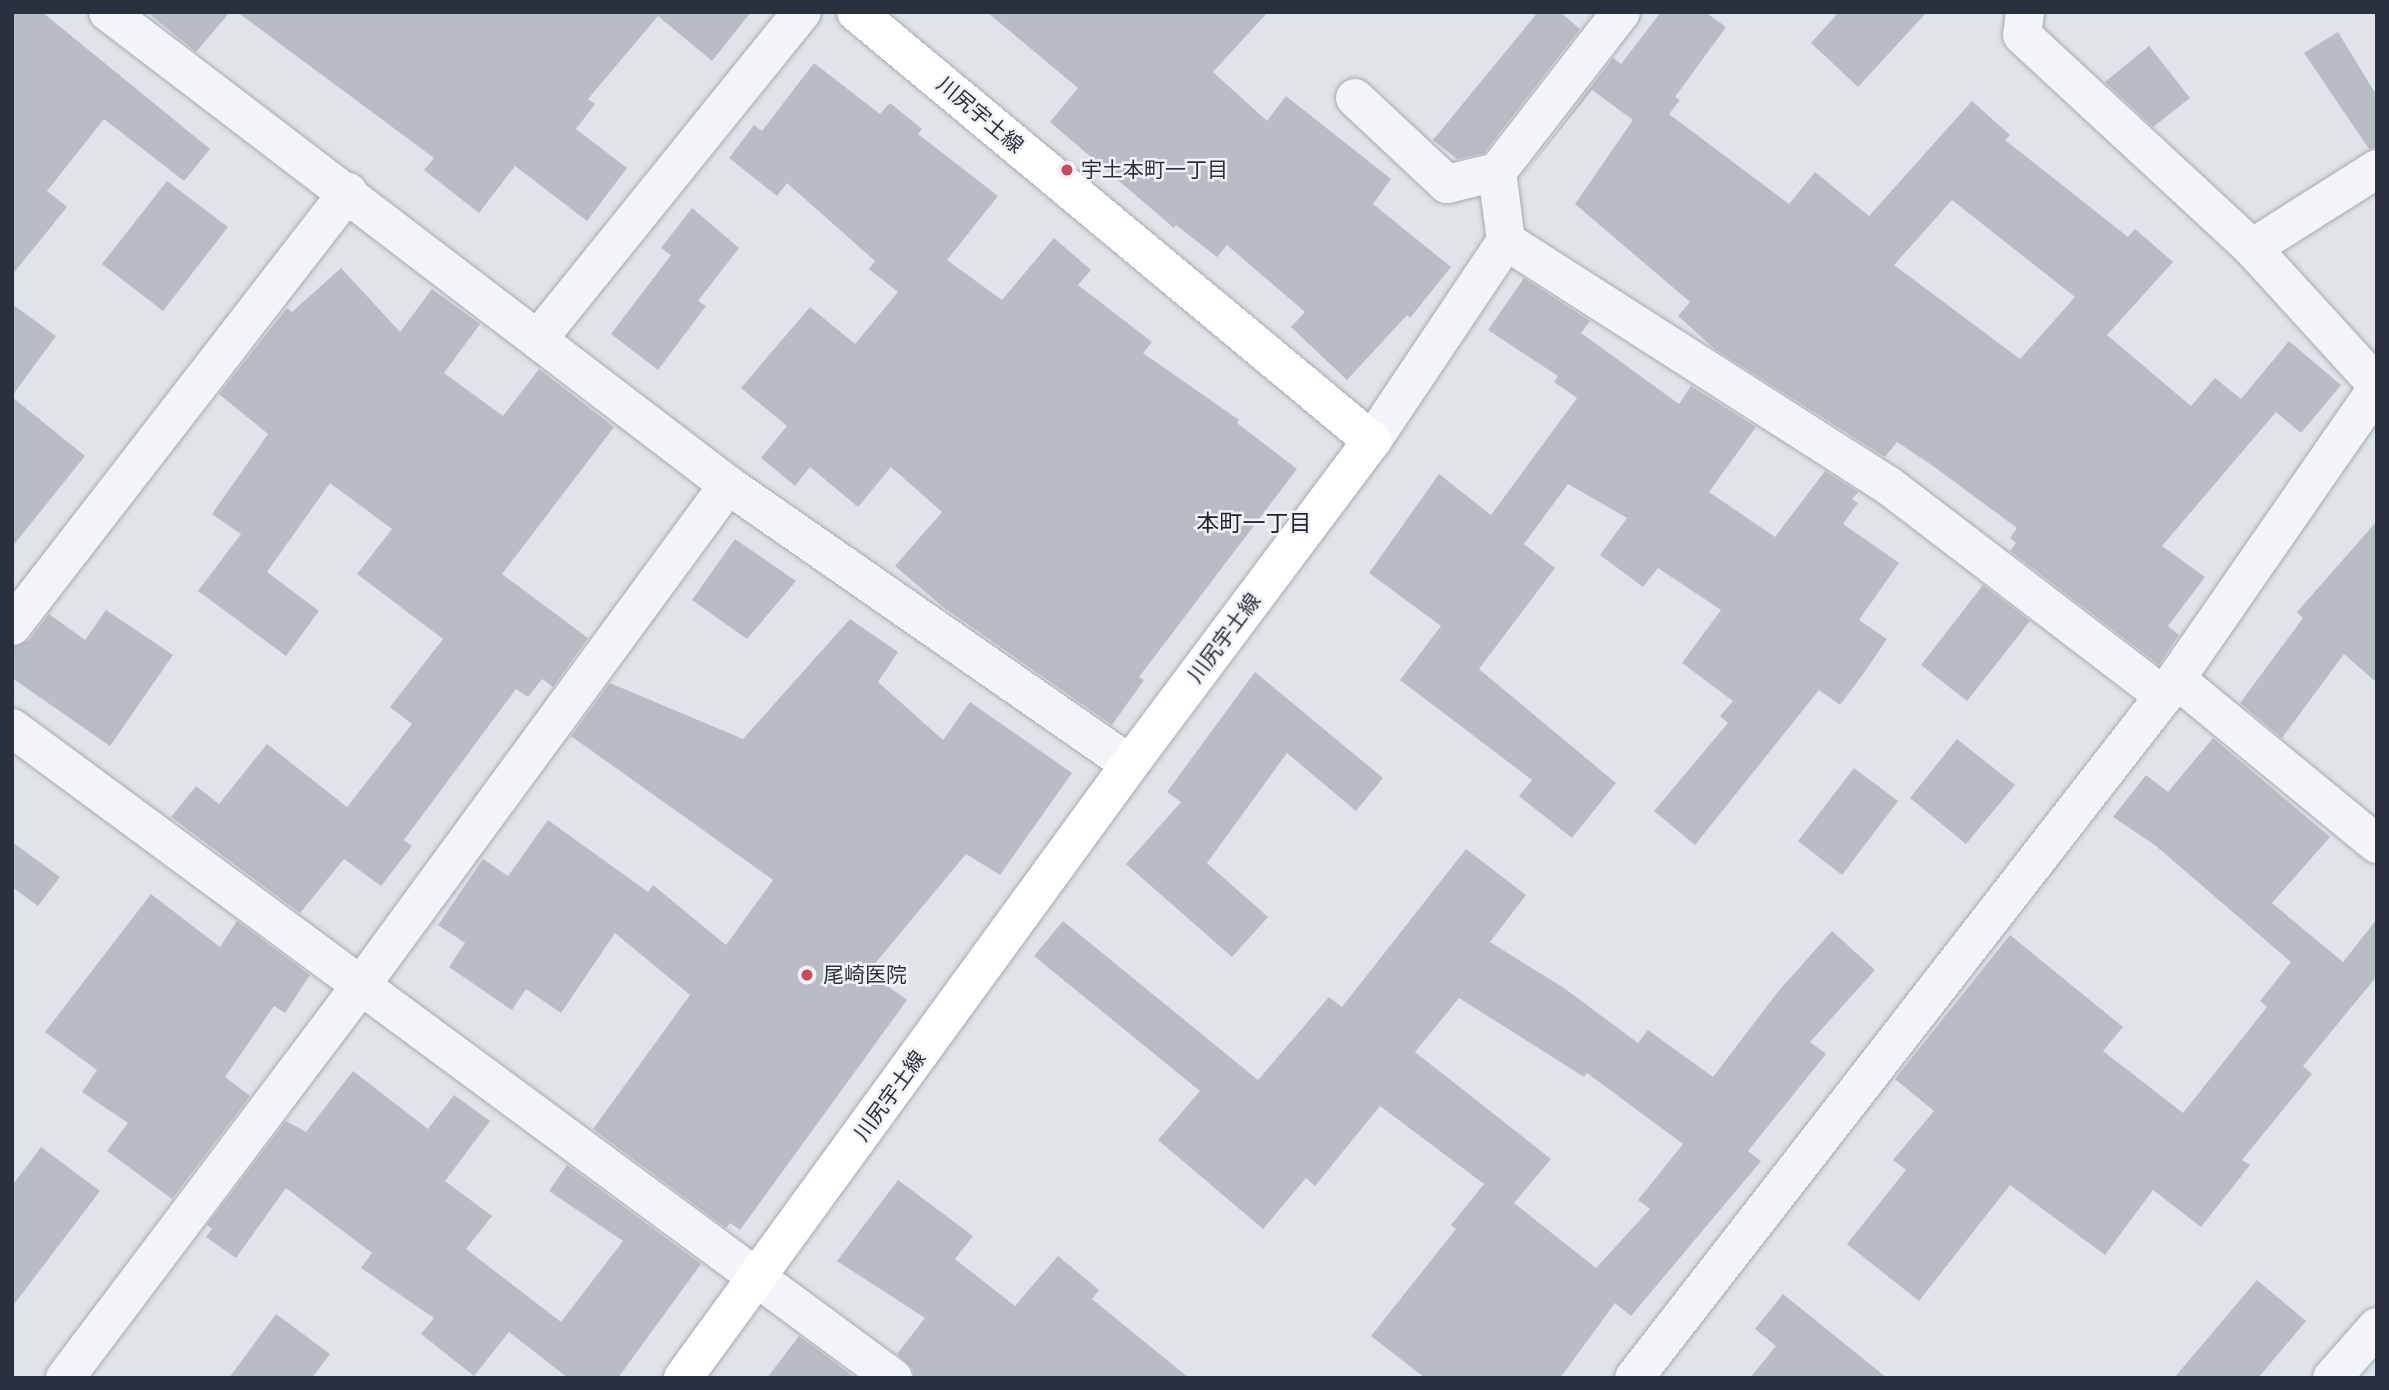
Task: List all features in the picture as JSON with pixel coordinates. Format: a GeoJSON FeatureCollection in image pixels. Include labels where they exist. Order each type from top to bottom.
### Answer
{"type":"FeatureCollection","features":[{"type":"Feature","properties":{"kind":"main road","name":"川尻宇土線"},"geometry":{"type":"LineString","coordinates":[[682,1378],[1130,764],[1372,442],[856,12]]}},
{"type":"Feature","properties":{"kind":"street"},"geometry":{"type":"LineString","coordinates":[[108,12],[348,192],[728,485],[1130,764]]}},
{"type":"Feature","properties":{"kind":"street"},"geometry":{"type":"LineString","coordinates":[[538,339],[802,12]]}},
{"type":"Feature","properties":{"kind":"street"},"geometry":{"type":"LineString","coordinates":[[1355,98],[1447,184],[1497,172],[1621,12]]}},
{"type":"Feature","properties":{"kind":"street"},"geometry":{"type":"LineString","coordinates":[[1634,1378],[2170,688],[2377,387],[2252,248],[2022,35],[2025,12]]}},
{"type":"Feature","properties":{"kind":"street"},"geometry":{"type":"LineString","coordinates":[[2252,248],[2377,169]]}},
{"type":"Feature","properties":{"kind":"street"},"geometry":{"type":"LineString","coordinates":[[1372,442],[1506,241],[1497,172]]}},
{"type":"Feature","properties":{"kind":"street"},"geometry":{"type":"LineString","coordinates":[[12,626],[348,192]]}},
{"type":"Feature","properties":{"kind":"street"},"geometry":{"type":"LineString","coordinates":[[1506,241],[1889,486],[2170,688],[2377,844]]}},
{"type":"Feature","properties":{"kind":"street"},"geometry":{"type":"LineString","coordinates":[[65,1378],[362,984],[728,485]]}},
{"type":"Feature","properties":{"kind":"street"},"geometry":{"type":"LineString","coordinates":[[12,728],[759,1276],[893,1378]]}},
{"type":"Feature","properties":{"kind":"street"},"geometry":{"type":"LineString","coordinates":[[2332,1378],[2377,1327]]}},
{"type":"Feature","properties":{"kind":"building"},"geometry":{"type":"Polygon","coordinates":[[[12,12],[42,12],[210,149],[184,181],[104,119],[47,191],[67,207],[12,275],[12,12]]]}},
{"type":"Feature","properties":{"kind":"building"},"geometry":{"type":"Polygon","coordinates":[[[147,12],[230,12],[196,52],[147,12]]]}},
{"type":"Feature","properties":{"kind":"building"},"geometry":{"type":"Polygon","coordinates":[[[237,12],[751,12],[712,61],[658,16],[588,99],[595,104],[576,129],[627,168],[587,221],[515,166],[479,213],[424,170],[434,158],[237,12]]]}},
{"type":"Feature","properties":{"kind":"building"},"geometry":{"type":"Polygon","coordinates":[[[987,12],[1268,12],[1213,72],[1267,121],[1286,96],[1391,179],[1373,204],[1451,267],[1410,318],[1407,315],[1347,380],[1291,327],[1305,312],[1227,245],[1217,257],[1176,225],[1174,228],[1050,122],[1078,88],[987,12]]]}},
{"type":"Feature","properties":{"kind":"building"},"geometry":{"type":"Polygon","coordinates":[[[1538,12],[1560,12],[1580,29],[1484,153],[1457,159],[1433,140],[1538,12]]]}},
{"type":"Feature","properties":{"kind":"building"},"geometry":{"type":"Polygon","coordinates":[[[1661,12],[1705,12],[1726,27],[1675,97],[1680,100],[1669,114],[1789,204],[1815,172],[1869,216],[1972,101],[2010,135],[2005,140],[2128,237],[2135,229],[2173,262],[2107,335],[2191,406],[2215,378],[2241,399],[2289,341],[2341,385],[2301,433],[2276,412],[2162,546],[2205,577],[2168,626],[2179,635],[2159,665],[2010,551],[2016,543],[2010,538],[2017,528],[1933,466],[1897,442],[1885,457],[1716,350],[1678,316],[1690,302],[1575,204],[1633,120],[1592,90],[1520,180],[1613,58],[1621,64],[1661,12]],[[1952,200],[1894,265],[2020,359],[2075,297],[1952,200]]]}},
{"type":"Feature","properties":{"kind":"building"},"geometry":{"type":"Polygon","coordinates":[[[1839,12],[1927,12],[1858,87],[1811,43],[1839,12]]]}},
{"type":"Feature","properties":{"kind":"building"},"geometry":{"type":"Polygon","coordinates":[[[2338,32],[2377,96],[2377,147],[2369,149],[2304,53],[2338,32]]]}},
{"type":"Feature","properties":{"kind":"building"},"geometry":{"type":"Polygon","coordinates":[[[2149,46],[2190,98],[2153,127],[2105,82],[2149,46]]]}},
{"type":"Feature","properties":{"kind":"building"},"geometry":{"type":"Polygon","coordinates":[[[814,63],[880,114],[890,103],[922,129],[918,134],[998,196],[947,260],[1002,300],[1054,238],[1091,270],[1078,285],[1152,342],[1143,353],[1239,420],[1237,423],[1297,469],[1139,677],[1144,680],[1112,725],[943,607],[895,566],[942,512],[891,467],[858,507],[810,467],[795,486],[761,458],[787,426],[741,388],[810,307],[855,344],[898,292],[869,269],[875,261],[787,183],[777,196],[729,158],[754,125],[762,131],[814,63]]]}},
{"type":"Feature","properties":{"kind":"building"},"geometry":{"type":"Polygon","coordinates":[[[167,181],[228,227],[163,311],[102,264],[167,181]]]}},
{"type":"Feature","properties":{"kind":"building"},"geometry":{"type":"Polygon","coordinates":[[[692,208],[739,248],[698,301],[706,306],[658,370],[611,334],[671,255],[661,248],[692,208]]]}},
{"type":"Feature","properties":{"kind":"building"},"geometry":{"type":"Polygon","coordinates":[[[341,268],[400,332],[432,289],[480,324],[444,373],[503,416],[539,369],[614,427],[502,574],[588,638],[553,687],[542,679],[528,697],[516,689],[404,840],[412,846],[381,886],[344,859],[300,913],[171,817],[196,786],[219,804],[267,744],[347,807],[412,724],[390,707],[443,639],[357,574],[392,529],[330,483],[267,572],[319,611],[286,656],[198,591],[241,534],[212,514],[268,434],[219,394],[287,308],[292,312],[341,268]]]}},
{"type":"Feature","properties":{"kind":"building"},"geometry":{"type":"Polygon","coordinates":[[[1524,278],[1590,321],[1581,333],[1679,404],[1691,386],[1756,427],[1709,492],[1775,537],[1825,471],[1858,492],[1852,499],[1858,503],[1843,524],[1899,563],[1859,620],[1887,639],[1866,670],[1840,705],[1819,690],[1695,845],[1654,811],[1728,723],[1720,716],[1733,701],[1682,663],[1721,610],[1658,568],[1643,587],[1600,555],[1627,518],[1568,484],[1524,544],[1555,568],[1479,669],[1616,783],[1572,838],[1519,796],[1532,780],[1400,680],[1441,626],[1369,573],[1439,474],[1491,515],[1577,398],[1554,382],[1558,376],[1488,330],[1524,278]]]}},
{"type":"Feature","properties":{"kind":"building"},"geometry":{"type":"Polygon","coordinates":[[[12,304],[56,336],[12,396],[12,304]]]}},
{"type":"Feature","properties":{"kind":"building"},"geometry":{"type":"Polygon","coordinates":[[[12,397],[85,456],[12,547],[12,397]]]}},
{"type":"Feature","properties":{"kind":"building"},"geometry":{"type":"Polygon","coordinates":[[[2377,521],[2377,683],[2344,654],[2282,738],[2240,703],[2303,618],[2297,612],[2377,521]]]}},
{"type":"Feature","properties":{"kind":"building"},"geometry":{"type":"Polygon","coordinates":[[[735,539],[796,581],[747,639],[692,600],[735,539]]]}},
{"type":"Feature","properties":{"kind":"building"},"geometry":{"type":"Polygon","coordinates":[[[1983,585],[2030,621],[1967,701],[1921,665],[1983,585]]]}},
{"type":"Feature","properties":{"kind":"building"},"geometry":{"type":"Polygon","coordinates":[[[106,610],[173,655],[110,746],[12,678],[12,647],[29,640],[49,614],[85,640],[106,610]]]}},
{"type":"Feature","properties":{"kind":"building"},"geometry":{"type":"Polygon","coordinates":[[[850,619],[898,652],[878,682],[943,740],[970,702],[1072,773],[1000,875],[966,854],[868,972],[907,1000],[740,1230],[730,1223],[726,1228],[593,1129],[690,995],[615,933],[561,1013],[526,989],[512,1010],[449,967],[465,943],[438,925],[483,859],[508,876],[548,820],[648,892],[653,885],[726,945],[773,880],[571,736],[610,683],[743,739],[850,619]]]}},
{"type":"Feature","properties":{"kind":"building"},"geometry":{"type":"Polygon","coordinates":[[[1255,672],[1383,778],[1356,811],[1287,753],[1207,863],[1268,917],[1232,957],[1126,864],[1181,802],[1167,792],[1255,672]]]}},
{"type":"Feature","properties":{"kind":"building"},"geometry":{"type":"Polygon","coordinates":[[[2213,738],[2330,837],[2272,903],[2343,962],[2377,919],[2377,976],[2303,1066],[2312,1074],[2242,1160],[2250,1165],[2201,1227],[2153,1190],[2105,1255],[2010,1185],[1919,1301],[1847,1244],[1906,1170],[1893,1160],[1934,1111],[1895,1079],[2010,935],[2123,1027],[2103,1051],[2183,1113],[2267,1007],[2260,1001],[2291,962],[2156,846],[2113,817],[2146,775],[2168,792],[2213,738]]]}},
{"type":"Feature","properties":{"kind":"building"},"geometry":{"type":"Polygon","coordinates":[[[1957,739],[2015,785],[1966,844],[1910,798],[1957,739]]]}},
{"type":"Feature","properties":{"kind":"building"},"geometry":{"type":"Polygon","coordinates":[[[1854,768],[1898,801],[1842,875],[1798,841],[1854,768]]]}},
{"type":"Feature","properties":{"kind":"building"},"geometry":{"type":"Polygon","coordinates":[[[12,842],[60,877],[38,906],[12,887],[12,842]]]}},
{"type":"Feature","properties":{"kind":"building"},"geometry":{"type":"Polygon","coordinates":[[[1466,849],[1526,895],[1490,942],[1564,988],[1638,1043],[1648,1030],[1713,1077],[1777,993],[1832,931],[1875,970],[1810,1042],[1826,1054],[1748,1151],[1761,1161],[1631,1316],[1615,1303],[1560,1378],[1425,1378],[1371,1336],[1456,1229],[1451,1225],[1484,1184],[1380,1106],[1315,1186],[1306,1178],[1263,1229],[1158,1140],[1200,1091],[1034,956],[1063,921],[1258,1080],[1329,997],[1342,1007],[1466,849]],[[1459,998],[1415,1052],[1551,1159],[1514,1203],[1596,1268],[1650,1209],[1638,1200],[1683,1144],[1587,1073],[1584,1077],[1459,998]]]}},
{"type":"Feature","properties":{"kind":"building"},"geometry":{"type":"Polygon","coordinates":[[[151,894],[220,947],[237,921],[310,975],[285,1013],[274,1006],[225,1077],[250,1096],[172,1199],[107,1151],[128,1123],[82,1092],[97,1070],[45,1032],[151,894]]]}},
{"type":"Feature","properties":{"kind":"building"},"geometry":{"type":"Polygon","coordinates":[[[353,1071],[428,1129],[454,1095],[490,1121],[445,1181],[492,1216],[466,1249],[561,1322],[623,1241],[549,1191],[567,1165],[701,1264],[618,1378],[568,1378],[509,1332],[474,1376],[421,1334],[434,1318],[361,1268],[372,1253],[286,1188],[236,1258],[206,1237],[212,1229],[207,1225],[286,1121],[306,1132],[353,1071]]]}},
{"type":"Feature","properties":{"kind":"building"},"geometry":{"type":"Polygon","coordinates":[[[41,1147],[100,1191],[12,1307],[12,1186],[41,1147]]]}},
{"type":"Feature","properties":{"kind":"building"},"geometry":{"type":"Polygon","coordinates":[[[898,1180],[973,1236],[955,1259],[1015,1306],[1058,1256],[1099,1290],[1092,1299],[1189,1378],[914,1378],[913,1369],[897,1354],[925,1318],[837,1261],[898,1180]]]}},
{"type":"Feature","properties":{"kind":"building"},"geometry":{"type":"Polygon","coordinates":[[[2257,1280],[2306,1321],[2258,1378],[2174,1378],[2257,1280]]]}},
{"type":"Feature","properties":{"kind":"building"},"geometry":{"type":"Polygon","coordinates":[[[1783,1294],[1887,1378],[1750,1378],[1776,1346],[1755,1329],[1783,1294]]]}},
{"type":"Feature","properties":{"kind":"building"},"geometry":{"type":"Polygon","coordinates":[[[276,1314],[330,1354],[312,1378],[229,1378],[276,1314]]]}},
{"type":"Feature","properties":{"kind":"building"},"geometry":{"type":"Polygon","coordinates":[[[799,1336],[821,1352],[855,1378],[767,1378],[799,1336]]]}},
{"type":"Feature","properties":{"kind":"place","name":"宇土本町一丁目"},"geometry":{"type":"Point","coordinates":[1067,170]}},
{"type":"Feature","properties":{"kind":"place","name":"尾崎医院"},"geometry":{"type":"Point","coordinates":[807,975]}},
{"type":"Feature","properties":{"kind":"district","name":"本町一丁目"},"geometry":{"type":"Point","coordinates":[1254,523]}}]}
